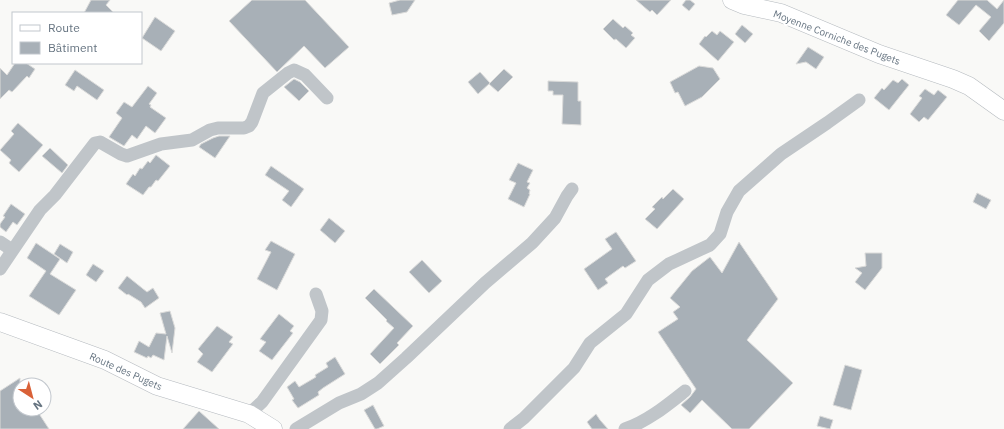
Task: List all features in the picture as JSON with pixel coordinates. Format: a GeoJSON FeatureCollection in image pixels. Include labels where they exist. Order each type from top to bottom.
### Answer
{"type":"FeatureCollection","features":[{"type":"Feature","properties":{"kind":"main road","name":"Moyenne Corniche des Pugets"},"geometry":{"type":"LineString","coordinates":[[732,0],[744,5],[781,13],[879,54],[952,78],[969,86],[1004,111]]}},
{"type":"Feature","properties":{"kind":"main road","name":"Route des Pugets"},"geometry":{"type":"LineString","coordinates":[[0,322],[105,360],[157,386],[249,414],[273,429]]}},
{"type":"Feature","properties":{"kind":"street"},"geometry":{"type":"LineString","coordinates":[[0,268],[40,210],[54,195],[95,143],[100,142],[127,156],[161,144],[192,140],[210,130],[218,128],[244,128],[249,126],[252,122],[263,93],[294,70],[305,75],[328,98]]}},
{"type":"Feature","properties":{"kind":"street"},"geometry":{"type":"LineString","coordinates":[[510,429],[524,418],[574,368],[590,343],[626,314],[648,280],[669,264],[710,245],[720,234],[727,212],[739,191],[781,154],[828,123],[859,100]]}},
{"type":"Feature","properties":{"kind":"street"},"geometry":{"type":"LineString","coordinates":[[296,429],[339,403],[361,394],[378,383],[485,284],[532,243],[555,218],[572,189]]}},
{"type":"Feature","properties":{"kind":"street"},"geometry":{"type":"LineString","coordinates":[[0,242],[12,250]]}},
{"type":"Feature","properties":{"kind":"street"},"geometry":{"type":"LineString","coordinates":[[249,414],[262,402],[321,320],[322,311],[316,294]]}},
{"type":"Feature","properties":{"kind":"street"},"geometry":{"type":"LineString","coordinates":[[625,429],[637,425],[656,413],[685,391]]}},
{"type":"Feature","properties":{"kind":"building"},"geometry":{"type":"Polygon","coordinates":[[[91,0],[110,0],[106,5],[113,12],[85,12],[91,0]]]}},
{"type":"Feature","properties":{"kind":"building"},"geometry":{"type":"Polygon","coordinates":[[[252,0],[305,0],[349,47],[325,68],[304,46],[277,72],[229,21],[252,0]]]}},
{"type":"Feature","properties":{"kind":"building"},"geometry":{"type":"Polygon","coordinates":[[[400,0],[415,0],[407,12],[392,15],[389,3],[400,0]]]}},
{"type":"Feature","properties":{"kind":"building"},"geometry":{"type":"Polygon","coordinates":[[[636,0],[671,0],[657,15],[652,10],[650,12],[636,0]]]}},
{"type":"Feature","properties":{"kind":"building"},"geometry":{"type":"Polygon","coordinates":[[[686,0],[690,0],[695,4],[689,11],[682,5],[686,0]]]}},
{"type":"Feature","properties":{"kind":"building"},"geometry":{"type":"Polygon","coordinates":[[[958,0],[987,0],[997,9],[1004,0],[1004,23],[989,41],[979,31],[991,17],[976,5],[959,25],[946,15],[958,0]]]}},
{"type":"Feature","properties":{"kind":"building"},"geometry":{"type":"Polygon","coordinates":[[[155,17],[175,31],[161,51],[142,38],[155,17]]]}},
{"type":"Feature","properties":{"kind":"building"},"geometry":{"type":"Polygon","coordinates":[[[613,19],[623,28],[625,26],[633,33],[631,35],[635,38],[626,48],[616,39],[614,40],[603,29],[613,19]]]}},
{"type":"Feature","properties":{"kind":"building"},"geometry":{"type":"Polygon","coordinates":[[[742,25],[753,34],[745,43],[735,34],[742,25]]]}},
{"type":"Feature","properties":{"kind":"building"},"geometry":{"type":"Polygon","coordinates":[[[712,31],[717,35],[720,31],[734,42],[718,61],[699,44],[705,36],[706,37],[712,31]]]}},
{"type":"Feature","properties":{"kind":"building"},"geometry":{"type":"Polygon","coordinates":[[[808,47],[824,57],[816,69],[806,62],[796,64],[808,47]]]}},
{"type":"Feature","properties":{"kind":"building"},"geometry":{"type":"Polygon","coordinates":[[[14,64],[28,64],[35,69],[29,78],[27,76],[12,92],[9,90],[0,99],[0,68],[7,75],[14,64]]]}},
{"type":"Feature","properties":{"kind":"building"},"geometry":{"type":"Polygon","coordinates":[[[699,66],[713,68],[720,79],[702,97],[685,106],[678,92],[675,93],[670,82],[699,66]]]}},
{"type":"Feature","properties":{"kind":"building"},"geometry":{"type":"Polygon","coordinates":[[[504,69],[513,77],[498,92],[489,84],[504,69]]]}},
{"type":"Feature","properties":{"kind":"building"},"geometry":{"type":"Polygon","coordinates":[[[75,70],[104,90],[97,100],[77,86],[74,91],[65,85],[75,70]]]}},
{"type":"Feature","properties":{"kind":"building"},"geometry":{"type":"Polygon","coordinates":[[[480,72],[490,83],[478,94],[468,82],[480,72]]]}},
{"type":"Feature","properties":{"kind":"building"},"geometry":{"type":"Polygon","coordinates":[[[294,79],[300,82],[309,91],[299,101],[284,87],[294,79]]]}},
{"type":"Feature","properties":{"kind":"building"},"geometry":{"type":"Polygon","coordinates":[[[902,79],[909,85],[889,110],[874,98],[882,88],[884,90],[893,80],[898,83],[902,79]]]}},
{"type":"Feature","properties":{"kind":"building"},"geometry":{"type":"Polygon","coordinates":[[[548,81],[578,82],[578,101],[581,101],[581,125],[562,124],[563,95],[553,95],[553,91],[548,91],[548,81]]]}},
{"type":"Feature","properties":{"kind":"building"},"geometry":{"type":"Polygon","coordinates":[[[148,86],[157,93],[149,104],[151,105],[150,107],[166,118],[155,133],[146,126],[137,139],[132,135],[124,146],[109,137],[122,118],[116,113],[124,102],[132,107],[148,86]]]}},
{"type":"Feature","properties":{"kind":"building"},"geometry":{"type":"Polygon","coordinates":[[[925,89],[934,95],[938,90],[947,97],[928,120],[924,117],[919,122],[910,114],[922,98],[919,96],[925,89]]]}},
{"type":"Feature","properties":{"kind":"building"},"geometry":{"type":"Polygon","coordinates":[[[18,123],[43,145],[19,172],[9,163],[11,160],[0,150],[14,134],[11,131],[18,123]]]}},
{"type":"Feature","properties":{"kind":"building"},"geometry":{"type":"Polygon","coordinates":[[[219,136],[230,136],[215,158],[199,147],[201,144],[219,136]]]}},
{"type":"Feature","properties":{"kind":"building"},"geometry":{"type":"Polygon","coordinates":[[[50,148],[68,165],[62,173],[42,156],[50,148]]]}},
{"type":"Feature","properties":{"kind":"building"},"geometry":{"type":"Polygon","coordinates":[[[156,155],[170,166],[158,181],[156,180],[143,195],[126,184],[133,174],[135,176],[140,168],[142,169],[148,161],[150,163],[156,155]]]}},
{"type":"Feature","properties":{"kind":"building"},"geometry":{"type":"Polygon","coordinates":[[[518,163],[533,170],[527,182],[530,183],[527,188],[530,190],[530,194],[524,207],[508,199],[516,183],[509,180],[518,163]]]}},
{"type":"Feature","properties":{"kind":"building"},"geometry":{"type":"Polygon","coordinates":[[[271,166],[304,189],[291,207],[282,200],[289,191],[265,175],[271,166]]]}},
{"type":"Feature","properties":{"kind":"building"},"geometry":{"type":"Polygon","coordinates":[[[673,189],[684,199],[657,229],[645,219],[655,209],[652,207],[673,189]]]}},
{"type":"Feature","properties":{"kind":"building"},"geometry":{"type":"Polygon","coordinates":[[[977,193],[991,200],[986,209],[973,202],[977,193]]]}},
{"type":"Feature","properties":{"kind":"building"},"geometry":{"type":"Polygon","coordinates":[[[11,204],[25,214],[17,225],[13,222],[6,232],[0,227],[0,224],[5,217],[3,216],[11,204]]]}},
{"type":"Feature","properties":{"kind":"building"},"geometry":{"type":"Polygon","coordinates":[[[329,218],[345,231],[335,243],[320,230],[329,218]]]}},
{"type":"Feature","properties":{"kind":"building"},"geometry":{"type":"Polygon","coordinates":[[[616,232],[636,261],[625,268],[623,266],[605,279],[608,283],[598,290],[584,269],[612,249],[605,239],[616,232]]]}},
{"type":"Feature","properties":{"kind":"building"},"geometry":{"type":"Polygon","coordinates":[[[271,241],[295,254],[277,290],[257,279],[271,252],[265,250],[271,241]]]}},
{"type":"Feature","properties":{"kind":"building"},"geometry":{"type":"Polygon","coordinates":[[[739,242],[778,299],[747,340],[793,383],[749,429],[732,429],[702,400],[690,413],[681,405],[696,389],[658,332],[678,319],[673,312],[680,307],[670,298],[692,271],[710,257],[722,273],[739,242]]]}},
{"type":"Feature","properties":{"kind":"building"},"geometry":{"type":"Polygon","coordinates":[[[36,243],[60,259],[50,274],[76,290],[59,315],[29,296],[46,271],[27,258],[36,243]]]}},
{"type":"Feature","properties":{"kind":"building"},"geometry":{"type":"Polygon","coordinates":[[[60,244],[73,252],[67,263],[54,254],[60,244]]]}},
{"type":"Feature","properties":{"kind":"building"},"geometry":{"type":"Polygon","coordinates":[[[865,253],[882,253],[882,268],[865,290],[855,282],[862,273],[855,268],[866,266],[865,253]]]}},
{"type":"Feature","properties":{"kind":"building"},"geometry":{"type":"Polygon","coordinates":[[[422,260],[442,281],[429,293],[409,272],[422,260]]]}},
{"type":"Feature","properties":{"kind":"building"},"geometry":{"type":"Polygon","coordinates":[[[93,264],[104,271],[96,282],[86,275],[93,264]]]}},
{"type":"Feature","properties":{"kind":"building"},"geometry":{"type":"Polygon","coordinates":[[[127,276],[147,292],[153,288],[159,298],[145,308],[141,302],[128,294],[127,295],[118,288],[127,276]]]}},
{"type":"Feature","properties":{"kind":"building"},"geometry":{"type":"Polygon","coordinates":[[[374,289],[413,326],[397,343],[399,345],[380,364],[370,354],[394,328],[365,298],[374,289]]]}},
{"type":"Feature","properties":{"kind":"building"},"geometry":{"type":"Polygon","coordinates":[[[170,311],[175,328],[172,353],[167,336],[164,360],[153,355],[151,358],[148,356],[147,358],[134,352],[139,341],[149,347],[156,333],[166,334],[160,313],[170,311]]]}},
{"type":"Feature","properties":{"kind":"building"},"geometry":{"type":"Polygon","coordinates":[[[279,314],[294,326],[290,331],[293,333],[272,360],[259,351],[266,342],[260,339],[279,314]]]}},
{"type":"Feature","properties":{"kind":"building"},"geometry":{"type":"Polygon","coordinates":[[[217,326],[233,337],[229,342],[233,344],[212,372],[197,362],[203,354],[198,349],[217,326]]]}},
{"type":"Feature","properties":{"kind":"building"},"geometry":{"type":"Polygon","coordinates":[[[335,357],[345,374],[318,392],[319,395],[298,408],[292,400],[294,399],[287,387],[295,381],[299,387],[316,377],[315,375],[328,367],[326,363],[335,357]]]}},
{"type":"Feature","properties":{"kind":"building"},"geometry":{"type":"Polygon","coordinates":[[[845,365],[862,370],[851,410],[833,405],[845,365]]]}},
{"type":"Feature","properties":{"kind":"building"},"geometry":{"type":"Polygon","coordinates":[[[12,383],[12,417],[41,417],[49,429],[0,429],[0,391],[12,383]]]}},
{"type":"Feature","properties":{"kind":"building"},"geometry":{"type":"Polygon","coordinates":[[[373,405],[384,426],[377,429],[375,429],[364,410],[373,405]]]}},
{"type":"Feature","properties":{"kind":"building"},"geometry":{"type":"Polygon","coordinates":[[[199,411],[219,429],[183,429],[199,411]]]}},
{"type":"Feature","properties":{"kind":"building"},"geometry":{"type":"Polygon","coordinates":[[[596,414],[608,429],[592,429],[587,422],[596,414]]]}},
{"type":"Feature","properties":{"kind":"building"},"geometry":{"type":"Polygon","coordinates":[[[820,416],[833,420],[830,429],[817,426],[820,416]]]}}]}
